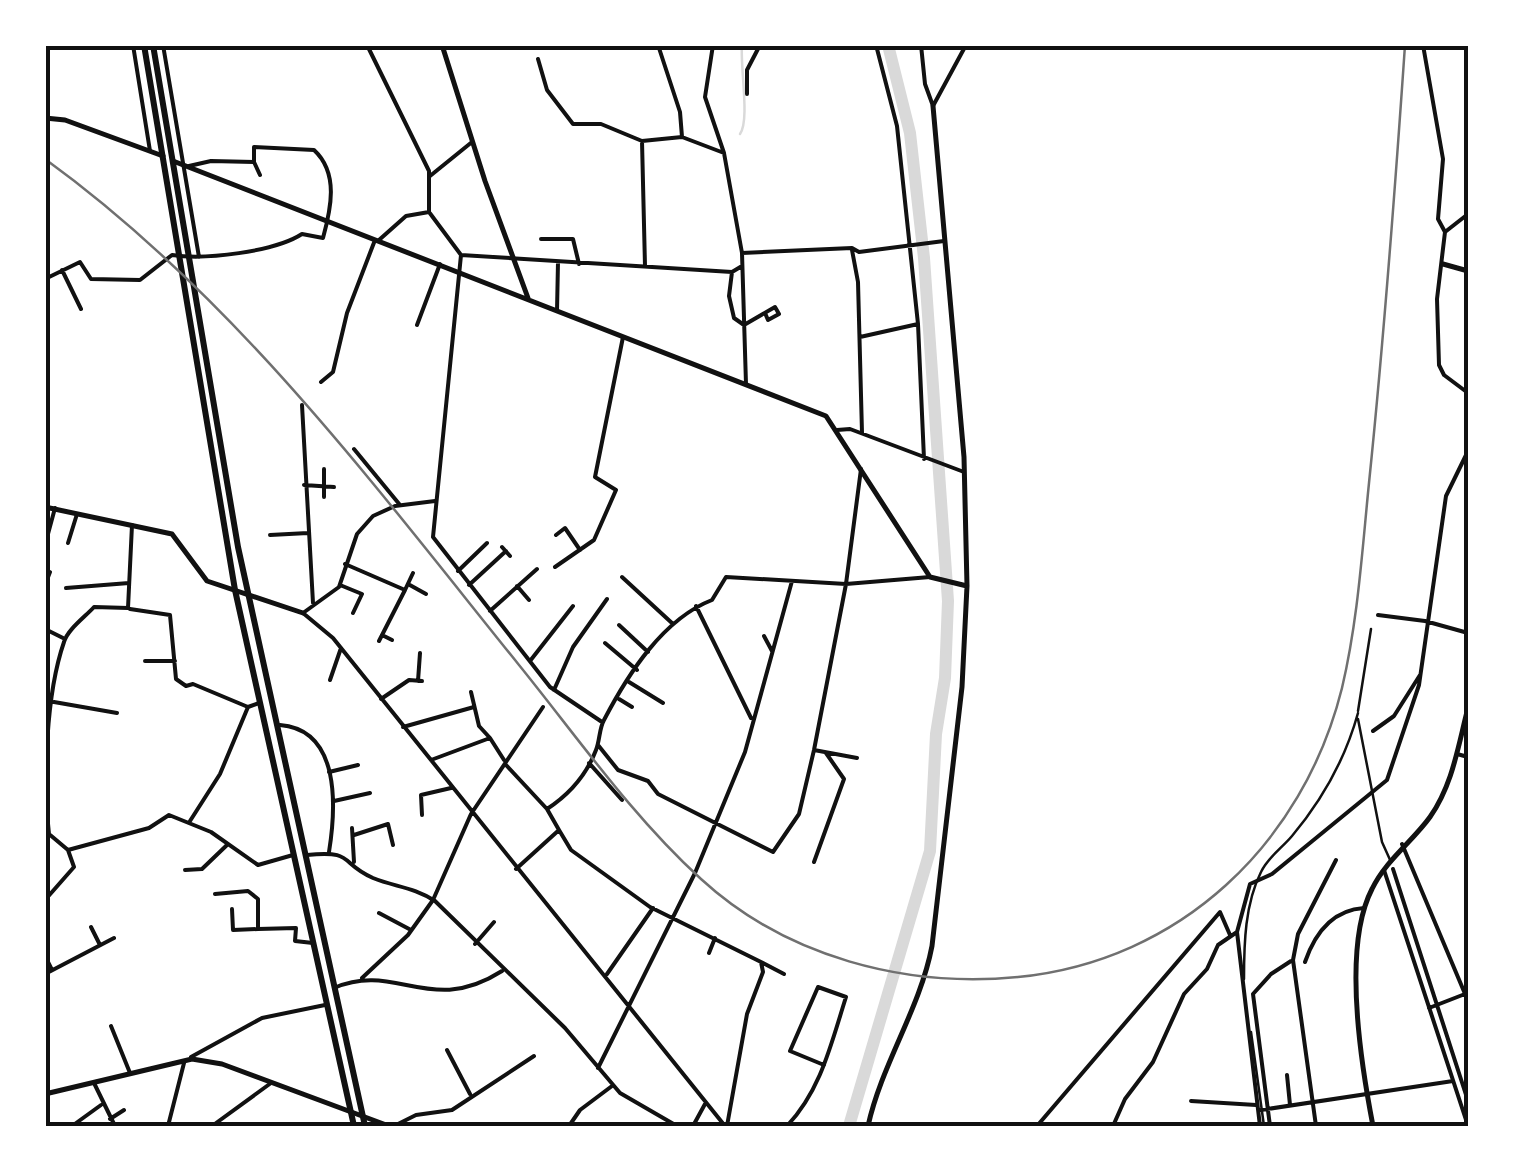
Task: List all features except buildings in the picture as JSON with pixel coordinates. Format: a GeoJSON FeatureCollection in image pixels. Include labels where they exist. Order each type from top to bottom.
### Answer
{"type":"FeatureCollection","features":[{"type":"Feature","properties":{"kind":"main road"},"geometry":{"type":"LineString","coordinates":[[144,45],[276,725],[364,1122]]}},
{"type":"Feature","properties":{"kind":"main road"},"geometry":{"type":"LineString","coordinates":[[153,45],[160,115],[235,590],[354,1126]]}},
{"type":"Feature","properties":{"kind":"street"},"geometry":{"type":"LineString","coordinates":[[132,45],[150,151]]}},
{"type":"Feature","properties":{"kind":"street"},"geometry":{"type":"LineString","coordinates":[[163,45],[199,259]]}},
{"type":"Feature","properties":{"kind":"street"},"geometry":{"type":"LineString","coordinates":[[368,45],[430,176],[429,212],[461,256],[732,272],[742,266]]}},
{"type":"Feature","properties":{"kind":"street"},"geometry":{"type":"LineString","coordinates":[[442,45],[529,300]]}},
{"type":"Feature","properties":{"kind":"street"},"geometry":{"type":"LineString","coordinates":[[658,45],[680,112],[682,137]]}},
{"type":"Feature","properties":{"kind":"street"},"geometry":{"type":"LineString","coordinates":[[712,45],[706,97],[724,152],[742,254],[746,384]]}},
{"type":"Feature","properties":{"kind":"street"},"geometry":{"type":"LineString","coordinates":[[747,94],[747,70],[760,45]]}},
{"type":"Feature","properties":{"kind":"street"},"geometry":{"type":"LineString","coordinates":[[876,45],[897,126],[918,324],[927,460]]}},
{"type":"Feature","properties":{"kind":"street"},"geometry":{"type":"LineString","coordinates":[[868,1126],[874,1098],[921,988],[932,946],[962,687],[968,586],[964,472],[944,241],[932,106],[921,45]]}},
{"type":"Feature","properties":{"kind":"street"},"geometry":{"type":"LineString","coordinates":[[932,106],[966,45]]}},
{"type":"Feature","properties":{"kind":"street"},"geometry":{"type":"LineString","coordinates":[[1423,45],[1443,159],[1438,219],[1445,232],[1437,309],[1439,365],[1444,376],[1467,390]]}},
{"type":"Feature","properties":{"kind":"street"},"geometry":{"type":"LineString","coordinates":[[538,60],[547,90],[573,124],[602,124],[642,141],[682,137],[724,152]]}},
{"type":"Feature","properties":{"kind":"street"},"geometry":{"type":"LineString","coordinates":[[45,118],[150,151],[826,416],[930,577]]}},
{"type":"Feature","properties":{"kind":"street"},"geometry":{"type":"LineString","coordinates":[[430,176],[472,141]]}},
{"type":"Feature","properties":{"kind":"street"},"geometry":{"type":"LineString","coordinates":[[642,141],[646,266]]}},
{"type":"Feature","properties":{"kind":"street"},"geometry":{"type":"LineString","coordinates":[[45,279],[80,262],[91,279],[140,280],[172,256],[199,259],[228,251],[280,247],[302,234],[324,238],[330,178],[314,150],[254,147],[254,162],[260,175]]}},
{"type":"Feature","properties":{"kind":"street"},"geometry":{"type":"LineString","coordinates":[[184,165],[254,162]]}},
{"type":"Feature","properties":{"kind":"street"},"geometry":{"type":"LineString","coordinates":[[321,382],[333,372],[347,313],[377,239],[406,216],[429,212]]}},
{"type":"Feature","properties":{"kind":"street"},"geometry":{"type":"LineString","coordinates":[[1445,232],[1468,214]]}},
{"type":"Feature","properties":{"kind":"street"},"geometry":{"type":"LineString","coordinates":[[541,239],[573,239],[579,264]]}},
{"type":"Feature","properties":{"kind":"street"},"geometry":{"type":"LineString","coordinates":[[742,254],[852,248],[858,252],[944,241]]}},
{"type":"Feature","properties":{"kind":"street"},"geometry":{"type":"LineString","coordinates":[[852,248],[860,337],[862,434]]}},
{"type":"Feature","properties":{"kind":"street"},"geometry":{"type":"LineString","coordinates":[[461,256],[456,270],[433,537],[554,690],[602,722]]}},
{"type":"Feature","properties":{"kind":"street"},"geometry":{"type":"LineString","coordinates":[[557,311],[558,262]]}},
{"type":"Feature","properties":{"kind":"street"},"geometry":{"type":"LineString","coordinates":[[417,324],[440,264]]}},
{"type":"Feature","properties":{"kind":"street"},"geometry":{"type":"LineString","coordinates":[[1443,264],[1468,270]]}},
{"type":"Feature","properties":{"kind":"street"},"geometry":{"type":"LineString","coordinates":[[62,270],[81,309]]}},
{"type":"Feature","properties":{"kind":"street"},"geometry":{"type":"LineString","coordinates":[[732,272],[730,308],[738,325],[765,313]]}},
{"type":"Feature","properties":{"kind":"street"},"geometry":{"type":"LineString","coordinates":[[860,337],[918,324]]}},
{"type":"Feature","properties":{"kind":"street"},"geometry":{"type":"LineString","coordinates":[[555,567],[594,540],[616,490],[595,477],[622,337]]}},
{"type":"Feature","properties":{"kind":"street"},"geometry":{"type":"LineString","coordinates":[[302,405],[313,603]]}},
{"type":"Feature","properties":{"kind":"street"},"geometry":{"type":"LineString","coordinates":[[836,430],[862,434],[964,472]]}},
{"type":"Feature","properties":{"kind":"street"},"geometry":{"type":"LineString","coordinates":[[354,449],[400,505]]}},
{"type":"Feature","properties":{"kind":"street"},"geometry":{"type":"LineString","coordinates":[[1265,1126],[1259,1108],[1237,932],[1250,884],[1387,780],[1420,674],[1446,496],[1468,451]]}},
{"type":"Feature","properties":{"kind":"street"},"geometry":{"type":"LineString","coordinates":[[598,746],[618,770],[648,781],[658,794],[773,852],[798,814],[814,750],[846,584],[861,469]]}},
{"type":"Feature","properties":{"kind":"street"},"geometry":{"type":"LineString","coordinates":[[324,470],[324,497]]}},
{"type":"Feature","properties":{"kind":"street"},"geometry":{"type":"LineString","coordinates":[[304,485],[334,487]]}},
{"type":"Feature","properties":{"kind":"street"},"geometry":{"type":"LineString","coordinates":[[303,614],[340,585],[344,564],[363,526],[374,516],[400,505],[434,501]]}},
{"type":"Feature","properties":{"kind":"street"},"geometry":{"type":"LineString","coordinates":[[45,506],[172,534],[207,580],[322,624],[470,814],[632,1004],[726,1126]]}},
{"type":"Feature","properties":{"kind":"street"},"geometry":{"type":"LineString","coordinates":[[45,546],[54,508]]}},
{"type":"Feature","properties":{"kind":"street"},"geometry":{"type":"LineString","coordinates":[[68,543],[78,514]]}},
{"type":"Feature","properties":{"kind":"street"},"geometry":{"type":"LineString","coordinates":[[128,608],[132,525]]}},
{"type":"Feature","properties":{"kind":"street"},"geometry":{"type":"LineString","coordinates":[[556,535],[566,528],[580,550]]}},
{"type":"Feature","properties":{"kind":"street"},"geometry":{"type":"LineString","coordinates":[[270,534],[308,533]]}},
{"type":"Feature","properties":{"kind":"street"},"geometry":{"type":"LineString","coordinates":[[458,571],[487,543]]}},
{"type":"Feature","properties":{"kind":"street"},"geometry":{"type":"LineString","coordinates":[[469,585],[506,551]]}},
{"type":"Feature","properties":{"kind":"street"},"geometry":{"type":"LineString","coordinates":[[344,564],[405,590]]}},
{"type":"Feature","properties":{"kind":"street"},"geometry":{"type":"LineString","coordinates":[[45,585],[50,572]]}},
{"type":"Feature","properties":{"kind":"street"},"geometry":{"type":"LineString","coordinates":[[392,640],[381,638],[413,574]]}},
{"type":"Feature","properties":{"kind":"street"},"geometry":{"type":"LineString","coordinates":[[490,610],[536,574]]}},
{"type":"Feature","properties":{"kind":"street"},"geometry":{"type":"LineString","coordinates":[[547,810],[572,791],[590,763],[602,722],[648,652],[673,624],[696,606],[712,600],[726,577],[846,584],[930,577],[968,586]]}},
{"type":"Feature","properties":{"kind":"street"},"geometry":{"type":"LineString","coordinates":[[622,578],[673,624]]}},
{"type":"Feature","properties":{"kind":"street"},"geometry":{"type":"LineString","coordinates":[[598,1068],[673,918],[745,752],[751,718],[792,581]]}},
{"type":"Feature","properties":{"kind":"street"},"geometry":{"type":"LineString","coordinates":[[66,588],[129,583]]}},
{"type":"Feature","properties":{"kind":"street"},"geometry":{"type":"LineString","coordinates":[[408,584],[426,594]]}},
{"type":"Feature","properties":{"kind":"street"},"geometry":{"type":"LineString","coordinates":[[340,585],[362,594],[353,613]]}},
{"type":"Feature","properties":{"kind":"street"},"geometry":{"type":"LineString","coordinates":[[518,586],[529,600]]}},
{"type":"Feature","properties":{"kind":"street"},"geometry":{"type":"LineString","coordinates":[[554,690],[574,647],[607,599]]}},
{"type":"Feature","properties":{"kind":"street"},"geometry":{"type":"LineString","coordinates":[[696,606],[751,718]]}},
{"type":"Feature","properties":{"kind":"street"},"geometry":{"type":"LineString","coordinates":[[530,661],[570,607]]}},
{"type":"Feature","properties":{"kind":"street"},"geometry":{"type":"LineString","coordinates":[[45,900],[74,867],[68,850],[47,834],[47,760],[64,638],[94,608],[170,614],[176,679],[248,707],[260,703]]}},
{"type":"Feature","properties":{"kind":"street"},"geometry":{"type":"LineString","coordinates":[[1378,615],[1425,621],[1468,633]]}},
{"type":"Feature","properties":{"kind":"street"},"geometry":{"type":"LineString","coordinates":[[620,625],[648,652]]}},
{"type":"Feature","properties":{"kind":"street"},"geometry":{"type":"LineString","coordinates":[[1259,1108],[1244,950],[1256,882],[1326,790],[1349,745],[1372,628]]}},
{"type":"Feature","properties":{"kind":"street"},"geometry":{"type":"LineString","coordinates":[[45,629],[64,638]]}},
{"type":"Feature","properties":{"kind":"street"},"geometry":{"type":"LineString","coordinates":[[764,636],[772,651]]}},
{"type":"Feature","properties":{"kind":"street"},"geometry":{"type":"LineString","coordinates":[[605,643],[637,670]]}},
{"type":"Feature","properties":{"kind":"street"},"geometry":{"type":"LineString","coordinates":[[330,680],[341,648]]}},
{"type":"Feature","properties":{"kind":"street"},"geometry":{"type":"LineString","coordinates":[[381,699],[408,680],[420,681],[420,654]]}},
{"type":"Feature","properties":{"kind":"street"},"geometry":{"type":"LineString","coordinates":[[145,661],[175,661]]}},
{"type":"Feature","properties":{"kind":"street"},"geometry":{"type":"LineString","coordinates":[[1372,731],[1394,716],[1420,674]]}},
{"type":"Feature","properties":{"kind":"street"},"geometry":{"type":"LineString","coordinates":[[629,682],[663,703]]}},
{"type":"Feature","properties":{"kind":"street"},"geometry":{"type":"LineString","coordinates":[[470,692],[479,726],[504,762],[547,810],[572,850],[652,908],[784,974]]}},
{"type":"Feature","properties":{"kind":"street"},"geometry":{"type":"LineString","coordinates":[[619,698],[632,706]]}},
{"type":"Feature","properties":{"kind":"street"},"geometry":{"type":"LineString","coordinates":[[54,702],[117,713]]}},
{"type":"Feature","properties":{"kind":"street"},"geometry":{"type":"LineString","coordinates":[[403,728],[474,706]]}},
{"type":"Feature","properties":{"kind":"street"},"geometry":{"type":"LineString","coordinates":[[190,820],[220,774],[248,707]]}},
{"type":"Feature","properties":{"kind":"street"},"geometry":{"type":"LineString","coordinates":[[334,988],[362,978],[411,930],[433,900],[470,814],[542,708]]}},
{"type":"Feature","properties":{"kind":"street"},"geometry":{"type":"LineString","coordinates":[[1373,1126],[1358,1023],[1364,908],[1402,844],[1436,806],[1457,754],[1468,708]]}},
{"type":"Feature","properties":{"kind":"street"},"geometry":{"type":"LineString","coordinates":[[1358,713],[1371,794],[1468,1101]]}},
{"type":"Feature","properties":{"kind":"street"},"geometry":{"type":"LineString","coordinates":[[276,725],[286,724],[318,744],[334,801],[329,852]]}},
{"type":"Feature","properties":{"kind":"street"},"geometry":{"type":"LineString","coordinates":[[431,760],[490,738]]}},
{"type":"Feature","properties":{"kind":"street"},"geometry":{"type":"LineString","coordinates":[[1349,745],[1363,750]]}},
{"type":"Feature","properties":{"kind":"street"},"geometry":{"type":"LineString","coordinates":[[814,750],[856,758]]}},
{"type":"Feature","properties":{"kind":"street"},"geometry":{"type":"LineString","coordinates":[[814,862],[844,779],[826,752]]}},
{"type":"Feature","properties":{"kind":"street"},"geometry":{"type":"LineString","coordinates":[[1457,754],[1468,758]]}},
{"type":"Feature","properties":{"kind":"street"},"geometry":{"type":"LineString","coordinates":[[590,763],[622,800]]}},
{"type":"Feature","properties":{"kind":"street"},"geometry":{"type":"LineString","coordinates":[[328,772],[358,765]]}},
{"type":"Feature","properties":{"kind":"street"},"geometry":{"type":"LineString","coordinates":[[422,815],[420,794],[451,788]]}},
{"type":"Feature","properties":{"kind":"street"},"geometry":{"type":"LineString","coordinates":[[334,801],[370,792]]}},
{"type":"Feature","properties":{"kind":"street"},"geometry":{"type":"LineString","coordinates":[[68,850],[149,828],[170,815],[190,820],[258,865],[292,855]]}},
{"type":"Feature","properties":{"kind":"street"},"geometry":{"type":"LineString","coordinates":[[386,816],[393,845]]}},
{"type":"Feature","properties":{"kind":"street"},"geometry":{"type":"LineString","coordinates":[[354,835],[388,824]]}},
{"type":"Feature","properties":{"kind":"street"},"geometry":{"type":"LineString","coordinates":[[352,828],[354,862]]}},
{"type":"Feature","properties":{"kind":"street"},"geometry":{"type":"LineString","coordinates":[[516,869],[558,830]]}},
{"type":"Feature","properties":{"kind":"street"},"geometry":{"type":"LineString","coordinates":[[1402,844],[1468,1001]]}},
{"type":"Feature","properties":{"kind":"street"},"geometry":{"type":"LineString","coordinates":[[185,870],[202,869],[227,845]]}},
{"type":"Feature","properties":{"kind":"street"},"geometry":{"type":"LineString","coordinates":[[305,855],[329,852],[354,862],[369,876],[414,888],[433,900],[565,1028],[612,1086],[668,1124],[677,1126]]}},
{"type":"Feature","properties":{"kind":"street"},"geometry":{"type":"LineString","coordinates":[[1316,1126],[1292,960],[1298,934],[1336,860]]}},
{"type":"Feature","properties":{"kind":"street"},"geometry":{"type":"LineString","coordinates":[[1384,870],[1468,1126]]}},
{"type":"Feature","properties":{"kind":"street"},"geometry":{"type":"LineString","coordinates":[[219,892],[248,891],[258,899],[258,928]]}},
{"type":"Feature","properties":{"kind":"street"},"geometry":{"type":"LineString","coordinates":[[606,974],[652,908]]}},
{"type":"Feature","properties":{"kind":"street"},"geometry":{"type":"LineString","coordinates":[[1305,962],[1312,937],[1349,909],[1364,908]]}},
{"type":"Feature","properties":{"kind":"street"},"geometry":{"type":"LineString","coordinates":[[232,910],[233,930],[296,928],[296,942],[313,942]]}},
{"type":"Feature","properties":{"kind":"street"},"geometry":{"type":"LineString","coordinates":[[1037,1126],[1220,912],[1230,935]]}},
{"type":"Feature","properties":{"kind":"street"},"geometry":{"type":"LineString","coordinates":[[379,913],[411,930]]}},
{"type":"Feature","properties":{"kind":"street"},"geometry":{"type":"LineString","coordinates":[[475,944],[494,922]]}},
{"type":"Feature","properties":{"kind":"street"},"geometry":{"type":"LineString","coordinates":[[91,927],[100,945]]}},
{"type":"Feature","properties":{"kind":"street"},"geometry":{"type":"LineString","coordinates":[[1114,1126],[1125,1099],[1153,1062],[1184,994],[1207,968],[1218,944],[1237,932]]}},
{"type":"Feature","properties":{"kind":"street"},"geometry":{"type":"LineString","coordinates":[[1298,934],[1312,937]]}},
{"type":"Feature","properties":{"kind":"street"},"geometry":{"type":"LineString","coordinates":[[45,974],[85,949],[114,938]]}},
{"type":"Feature","properties":{"kind":"street"},"geometry":{"type":"LineString","coordinates":[[709,953],[715,938]]}},
{"type":"Feature","properties":{"kind":"street"},"geometry":{"type":"LineString","coordinates":[[45,956],[52,970]]}},
{"type":"Feature","properties":{"kind":"street"},"geometry":{"type":"LineString","coordinates":[[1265,1126],[1268,1109],[1253,994],[1292,960]]}},
{"type":"Feature","properties":{"kind":"street"},"geometry":{"type":"LineString","coordinates":[[726,1126],[747,1014],[763,972],[760,962]]}},
{"type":"Feature","properties":{"kind":"street"},"geometry":{"type":"LineString","coordinates":[[362,978],[435,993],[478,986],[503,970]]}},
{"type":"Feature","properties":{"kind":"street"},"geometry":{"type":"LineString","coordinates":[[787,1126],[810,1102],[824,1065],[846,998],[818,987],[790,1051],[824,1065]]}},
{"type":"Feature","properties":{"kind":"street"},"geometry":{"type":"LineString","coordinates":[[1429,1008],[1465,994]]}},
{"type":"Feature","properties":{"kind":"street"},"geometry":{"type":"LineString","coordinates":[[45,1094],[185,1060],[262,1018],[327,1004]]}},
{"type":"Feature","properties":{"kind":"street"},"geometry":{"type":"LineString","coordinates":[[110,1026],[130,1073]]}},
{"type":"Feature","properties":{"kind":"street"},"geometry":{"type":"LineString","coordinates":[[447,1050],[470,1094]]}},
{"type":"Feature","properties":{"kind":"street"},"geometry":{"type":"LineString","coordinates":[[185,1060],[222,1064],[351,1113],[364,1122],[391,1126],[416,1115],[452,1110],[470,1094],[534,1056]]}},
{"type":"Feature","properties":{"kind":"street"},"geometry":{"type":"LineString","coordinates":[[168,1126],[185,1060]]}},
{"type":"Feature","properties":{"kind":"street"},"geometry":{"type":"LineString","coordinates":[[1287,1075],[1290,1105]]}},
{"type":"Feature","properties":{"kind":"street"},"geometry":{"type":"LineString","coordinates":[[1191,1101],[1268,1109],[1453,1081]]}},
{"type":"Feature","properties":{"kind":"street"},"geometry":{"type":"LineString","coordinates":[[94,1083],[101,1105],[115,1126]]}},
{"type":"Feature","properties":{"kind":"street"},"geometry":{"type":"LineString","coordinates":[[212,1126],[271,1083]]}},
{"type":"Feature","properties":{"kind":"street"},"geometry":{"type":"LineString","coordinates":[[568,1126],[580,1110],[612,1086]]}},
{"type":"Feature","properties":{"kind":"street"},"geometry":{"type":"LineString","coordinates":[[693,1126],[706,1102]]}},
{"type":"Feature","properties":{"kind":"street"},"geometry":{"type":"LineString","coordinates":[[74,1126],[101,1105]]}},
{"type":"Feature","properties":{"kind":"street"},"geometry":{"type":"LineString","coordinates":[[110,1118],[124,1110]]}},
{"type":"Feature","properties":{"kind":"waterway"},"geometry":{"type":"LineString","coordinates":[[740,134],[744,117],[742,45]]}},
{"type":"Feature","properties":{"kind":"waterway"},"geometry":{"type":"LineString","coordinates":[[849,1126],[930,851],[948,601],[924,258],[910,133],[888,45]]}},
{"type":"Feature","properties":{"kind":"railway"},"geometry":{"type":"LineString","coordinates":[[45,159],[114,213],[240,332],[355,462],[629,803],[701,879],[770,929],[849,961],[933,977],[1018,977],[1077,966],[1131,947],[1181,920],[1226,885],[1265,844],[1298,797],[1324,745],[1342,688],[1359,586],[1405,45]]}}]}
